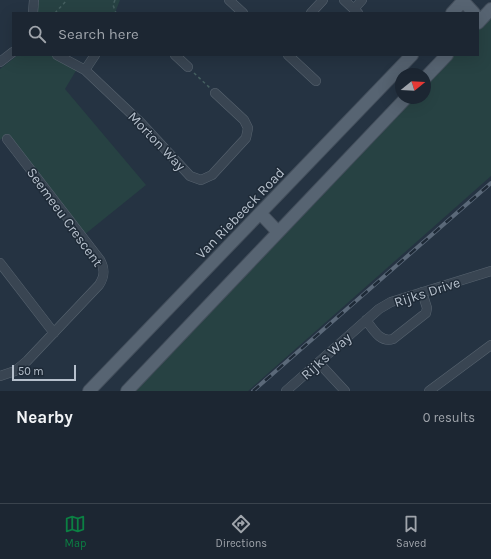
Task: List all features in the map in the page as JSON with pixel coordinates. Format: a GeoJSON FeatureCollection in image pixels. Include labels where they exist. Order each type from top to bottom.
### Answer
{"type":"FeatureCollection","features":[{"type":"Feature","properties":{"kind":"main road"},"geometry":{"type":"LineString","coordinates":[[453,12],[464,1],[473,12]]}},
{"type":"Feature","properties":{"kind":"main road"},"geometry":{"type":"LineString","coordinates":[[479,17],[491,9]]}},
{"type":"Feature","properties":{"kind":"main road","name":"Van Riebeeck Road"},"geometry":{"type":"LineString","coordinates":[[89,391],[411,56]]}},
{"type":"Feature","properties":{"kind":"main road"},"geometry":{"type":"LineString","coordinates":[[431,72],[446,56]]}},
{"type":"Feature","properties":{"kind":"main road"},"geometry":{"type":"LineString","coordinates":[[127,391],[400,104]]}},
{"type":"Feature","properties":{"kind":"main road"},"geometry":{"type":"LineString","coordinates":[[260,213],[278,232]]}},
{"type":"Feature","properties":{"kind":"street"},"geometry":{"type":"LineString","coordinates":[[33,12],[34,0]]}},
{"type":"Feature","properties":{"kind":"street"},"geometry":{"type":"LineString","coordinates":[[229,0],[242,12]]}},
{"type":"Feature","properties":{"kind":"street"},"geometry":{"type":"LineString","coordinates":[[312,12],[323,0]]}},
{"type":"Feature","properties":{"kind":"street"},"geometry":{"type":"LineString","coordinates":[[344,0],[356,11],[362,0]]}},
{"type":"Feature","properties":{"kind":"street"},"geometry":{"type":"LineString","coordinates":[[0,62],[12,53]]}},
{"type":"Feature","properties":{"kind":"street","name":"Morton Way"},"geometry":{"type":"LineString","coordinates":[[59,56],[85,70],[141,123],[190,176],[201,180],[212,175],[246,138],[248,128],[244,120],[215,93]]}},
{"type":"Feature","properties":{"kind":"street"},"geometry":{"type":"LineString","coordinates":[[85,70],[94,56]]}},
{"type":"Feature","properties":{"kind":"street"},"geometry":{"type":"LineString","coordinates":[[176,56],[188,67]]}},
{"type":"Feature","properties":{"kind":"street"},"geometry":{"type":"LineString","coordinates":[[289,56],[316,81]]}},
{"type":"Feature","properties":{"kind":"street","name":"Seemeeu Crescent"},"geometry":{"type":"LineString","coordinates":[[0,376],[15,371],[24,365],[100,285],[103,278],[104,269],[100,260],[7,139]]}},
{"type":"Feature","properties":{"kind":"street"},"geometry":{"type":"LineString","coordinates":[[0,263],[54,333]]}},
{"type":"Feature","properties":{"kind":"street","name":"Rijks Drive"},"geometry":{"type":"LineString","coordinates":[[366,320],[391,302],[491,271]]}},
{"type":"Feature","properties":{"kind":"street"},"geometry":{"type":"LineString","coordinates":[[366,320],[381,338],[387,340],[393,339],[426,313],[427,308],[422,292]]}},
{"type":"Feature","properties":{"kind":"street","name":"Rijks Way"},"geometry":{"type":"LineString","coordinates":[[286,391],[366,320]]}},
{"type":"Feature","properties":{"kind":"street"},"geometry":{"type":"LineString","coordinates":[[429,391],[491,345]]}},
{"type":"Feature","properties":{"kind":"street"},"geometry":{"type":"LineString","coordinates":[[319,363],[345,391]]}},
{"type":"Feature","properties":{"kind":"path"},"geometry":{"type":"LineString","coordinates":[[56,12],[67,0]]}},
{"type":"Feature","properties":{"kind":"path"},"geometry":{"type":"LineString","coordinates":[[115,0],[114,5],[116,12]]}},
{"type":"Feature","properties":{"kind":"path"},"geometry":{"type":"LineString","coordinates":[[188,67],[215,93]]}},
{"type":"Feature","properties":{"kind":"green space"},"geometry":{"type":"Polygon","coordinates":[[[39,0],[120,0],[115,12],[37,12],[39,0]]]}},
{"type":"Feature","properties":{"kind":"green space"},"geometry":{"type":"Polygon","coordinates":[[[491,15],[491,176],[248,391],[132,391],[406,104],[431,104],[431,78],[452,56],[479,56],[479,28],[491,15]]]}},
{"type":"Feature","properties":{"kind":"green space"},"geometry":{"type":"Polygon","coordinates":[[[17,56],[54,56],[77,69],[65,89],[146,185],[84,235],[8,134],[0,140],[0,69],[17,56]]]}},
{"type":"Feature","properties":{"kind":"railway"},"geometry":{"type":"LineString","coordinates":[[253,391],[491,183]]}}]}
